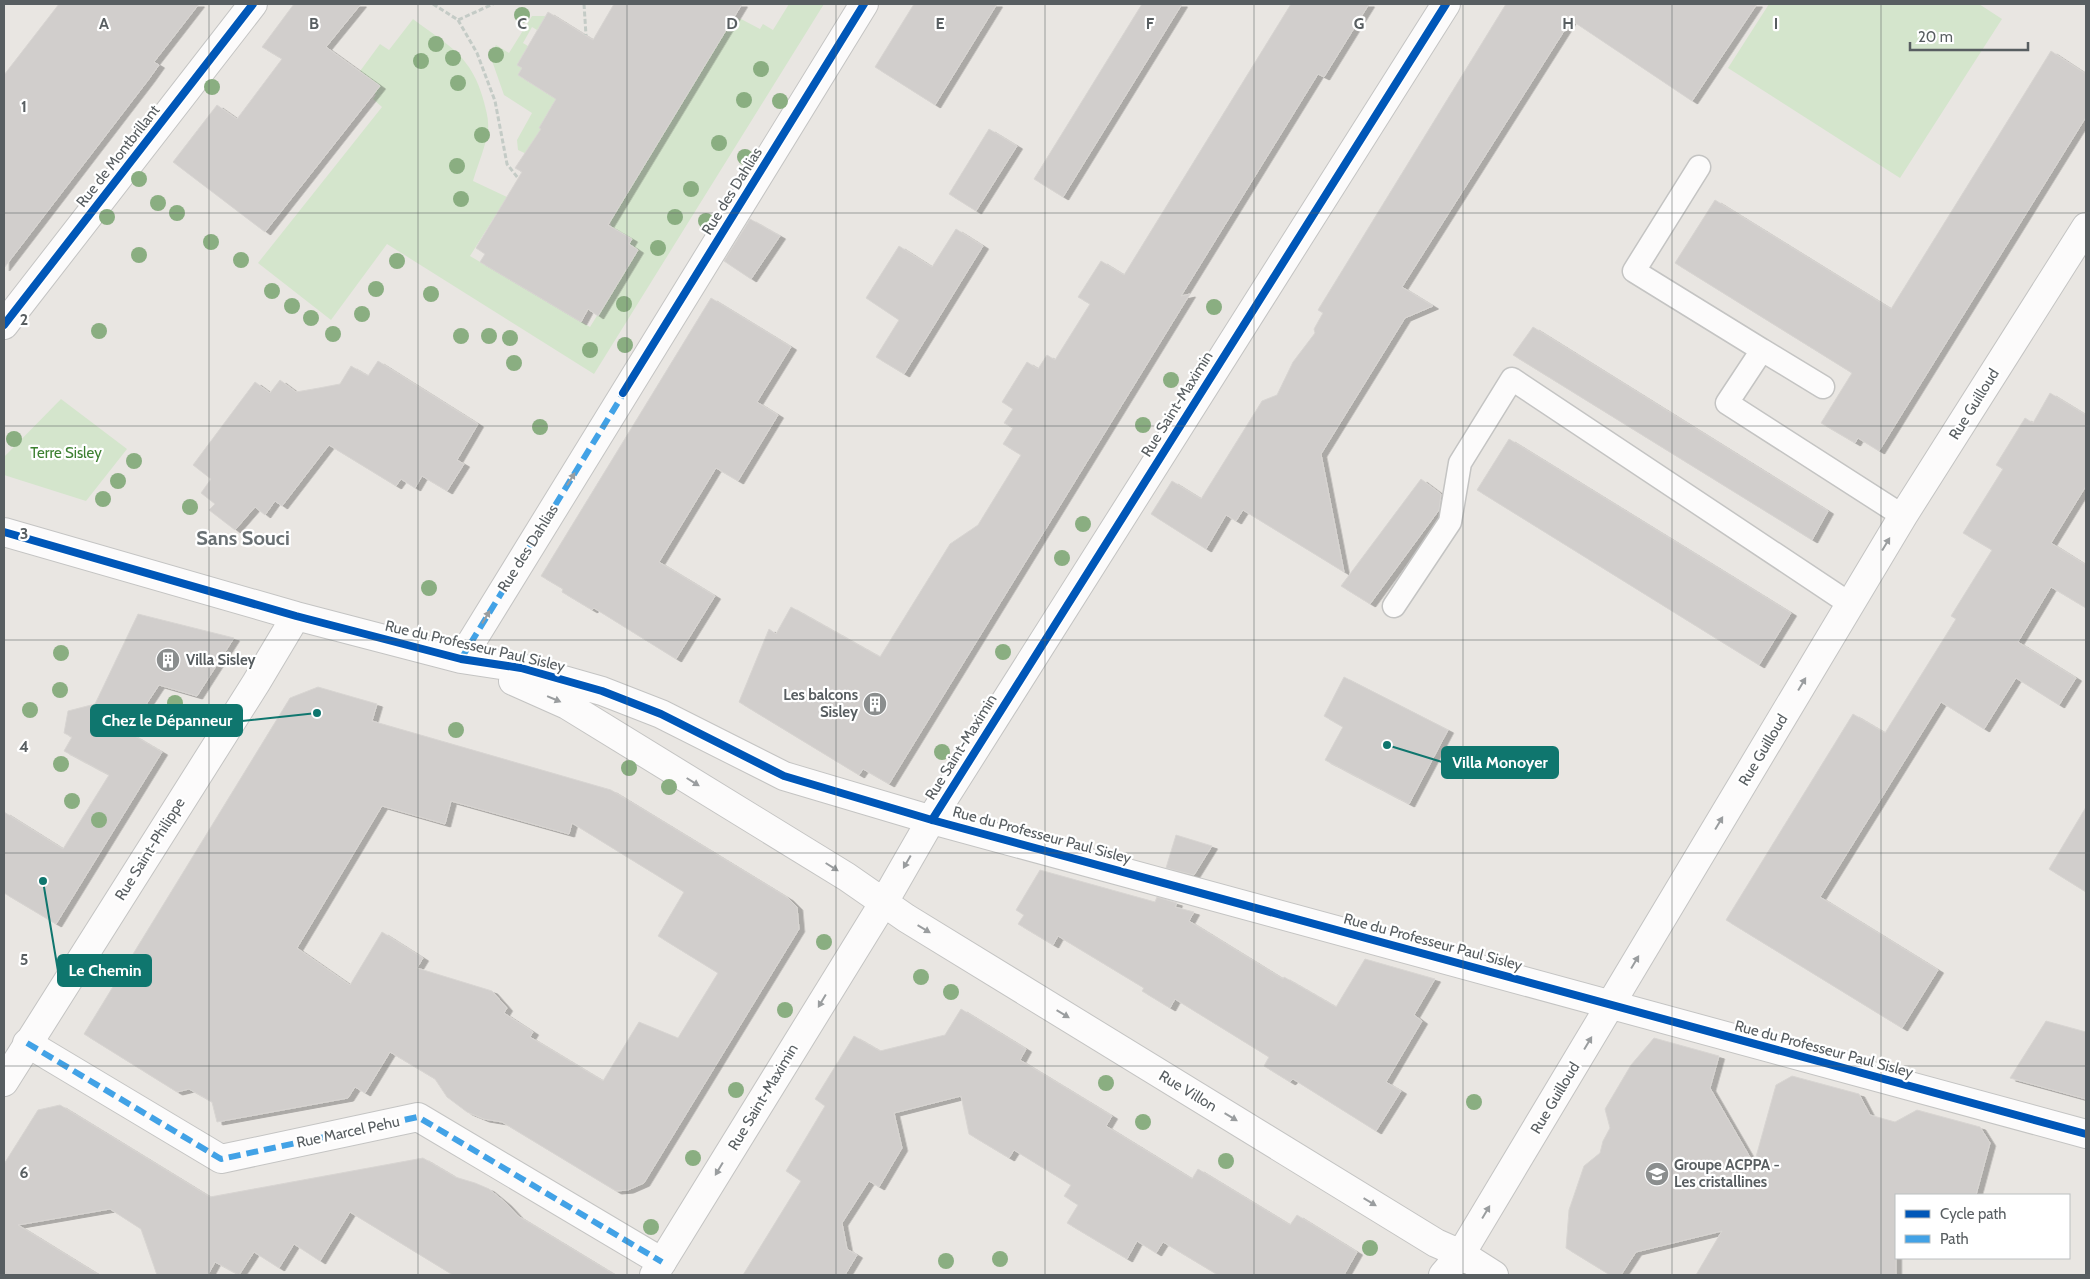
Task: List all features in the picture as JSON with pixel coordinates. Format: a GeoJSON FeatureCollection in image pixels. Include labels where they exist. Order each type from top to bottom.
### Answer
{"type":"FeatureCollection","features":[{"type":"Feature","properties":{"kind":"street","name":"Rue de Montbrillant"},"geometry":{"type":"LineString","coordinates":[[4,325],[253,4]]}},
{"type":"Feature","properties":{"kind":"street","name":"Rue des Dahlias"},"geometry":{"type":"LineString","coordinates":[[461,659],[864,4]]}},
{"type":"Feature","properties":{"kind":"street","name":"Rue Saint-Maximin"},"geometry":{"type":"LineString","coordinates":[[658,1269],[884,902],[932,820],[1446,4]]}},
{"type":"Feature","properties":{"kind":"street","name":"Rue Guilloud"},"geometry":{"type":"LineString","coordinates":[[1443,1275],[1461,1254],[1903,516],[2086,227]]}},
{"type":"Feature","properties":{"kind":"street","name":"Rue du Professeur Paul Sisley"},"geometry":{"type":"LineString","coordinates":[[4,532],[296,616],[461,659],[522,668],[602,691],[661,714],[784,776],[932,820],[2086,1134]]}},
{"type":"Feature","properties":{"kind":"street","name":"Rue Saint-Philippe"},"geometry":{"type":"LineString","coordinates":[[4,1082],[256,683],[296,616]]}},
{"type":"Feature","properties":{"kind":"street","name":"Rue du Professeur Paul Sisley"},"geometry":{"type":"LineString","coordinates":[[461,659],[567,705],[884,902]]}},
{"type":"Feature","properties":{"kind":"street","name":"Rue Villon"},"geometry":{"type":"LineString","coordinates":[[884,902],[906,918],[1436,1243],[1461,1254],[1494,1275]]}},
{"type":"Feature","properties":{"kind":"street","name":"Rue Marcel Pehu"},"geometry":{"type":"LineString","coordinates":[[27,1043],[222,1159],[418,1117],[658,1269]]}},
{"type":"Feature","properties":{"kind":"lane"},"geometry":{"type":"LineString","coordinates":[[1699,167],[1634,271],[1823,387]]}},
{"type":"Feature","properties":{"kind":"lane"},"geometry":{"type":"LineString","coordinates":[[1762,350],[1727,403],[1903,516]]}},
{"type":"Feature","properties":{"kind":"lane"},"geometry":{"type":"LineString","coordinates":[[1394,606],[1450,522],[1460,463],[1512,379],[1850,604]]}},
{"type":"Feature","properties":{"kind":"path"},"geometry":{"type":"LineString","coordinates":[[433,4],[458,20],[477,53],[495,101],[507,164],[518,178]]}},
{"type":"Feature","properties":{"kind":"path"},"geometry":{"type":"LineString","coordinates":[[458,20],[493,4]]}},
{"type":"Feature","properties":{"kind":"path"},"geometry":{"type":"LineString","coordinates":[[584,4],[586,35]]}},
{"type":"Feature","properties":{"kind":"green space"},"geometry":{"type":"Polygon","coordinates":[[[789,4],[824,4],[594,374],[387,244],[331,320],[258,263],[382,107],[373,99],[376,95],[355,78],[380,44],[389,50],[413,19],[458,53],[473,73],[484,102],[488,126],[486,142],[473,181],[507,197],[470,256],[590,327],[638,250],[629,244],[632,239],[611,227],[610,220],[732,18],[741,19],[760,29],[763,24],[773,30],[789,4]]]}},
{"type":"Feature","properties":{"kind":"green space"},"geometry":{"type":"Polygon","coordinates":[[[1769,4],[1979,4],[2002,19],[1900,178],[1728,68],[1769,4]]]}},
{"type":"Feature","properties":{"kind":"green space"},"geometry":{"type":"Polygon","coordinates":[[[532,16],[546,16],[537,30],[532,27],[523,43],[528,46],[517,65],[522,68],[518,75],[546,93],[561,92],[531,156],[518,150],[517,140],[532,113],[504,95],[490,55],[496,45],[509,53],[532,16]]]}},
{"type":"Feature","properties":{"kind":"green space","name":"Terre Sisley"},"geometry":{"type":"Polygon","coordinates":[[[61,399],[127,449],[86,501],[4,475],[4,457],[61,399]]]}},
{"type":"Feature","properties":{"kind":"building"},"geometry":{"type":"Polygon","coordinates":[[[59,4],[199,4],[154,62],[159,65],[149,79],[4,268],[4,75],[59,4]]]}},
{"type":"Feature","properties":{"kind":"building"},"geometry":{"type":"Polygon","coordinates":[[[294,4],[361,4],[326,47],[380,86],[265,232],[173,162],[217,105],[237,119],[282,59],[262,47],[294,4]]]}},
{"type":"Feature","properties":{"kind":"building"},"geometry":{"type":"Polygon","coordinates":[[[614,4],[742,4],[608,225],[632,239],[629,244],[638,250],[598,316],[588,309],[581,322],[480,262],[485,254],[476,248],[522,172],[515,168],[541,129],[539,128],[556,99],[518,75],[522,68],[517,65],[548,12],[593,40],[614,4]]]}},
{"type":"Feature","properties":{"kind":"building"},"geometry":{"type":"Polygon","coordinates":[[[914,4],[997,4],[935,105],[875,67],[914,4]]]}},
{"type":"Feature","properties":{"kind":"building"},"geometry":{"type":"Polygon","coordinates":[[[1142,4],[1182,4],[1063,197],[1034,179],[1142,4]]]}},
{"type":"Feature","properties":{"kind":"building"},"geometry":{"type":"Polygon","coordinates":[[[1291,4],[1369,4],[1324,77],[1318,74],[1181,296],[1190,294],[889,784],[863,769],[859,775],[739,702],[769,629],[776,634],[791,607],[880,657],[950,544],[978,525],[1021,455],[1003,444],[1013,428],[1004,423],[1013,409],[1002,402],[1027,362],[1038,369],[1047,355],[1055,360],[1090,304],[1078,297],[1101,261],[1124,275],[1291,4]]]}},
{"type":"Feature","properties":{"kind":"building"},"geometry":{"type":"Polygon","coordinates":[[[1506,4],[1757,4],[1692,101],[1571,20],[1402,287],[1433,306],[1405,318],[1321,454],[1344,572],[1243,510],[1236,521],[1226,515],[1206,549],[1151,514],[1172,481],[1201,499],[1262,401],[1277,395],[1293,362],[1315,333],[1314,329],[1323,313],[1318,310],[1506,4]]]}},
{"type":"Feature","properties":{"kind":"building"},"geometry":{"type":"Polygon","coordinates":[[[2051,51],[2086,74],[2086,117],[1879,451],[1858,438],[1855,443],[1821,423],[1852,373],[1675,263],[1715,200],[1891,309],[2051,51]]]}},
{"type":"Feature","properties":{"kind":"building"},"geometry":{"type":"Polygon","coordinates":[[[989,129],[1017,146],[976,211],[949,194],[989,129]]]}},
{"type":"Feature","properties":{"kind":"building"},"geometry":{"type":"Polygon","coordinates":[[[750,219],[780,236],[751,279],[724,261],[750,219]]]}},
{"type":"Feature","properties":{"kind":"building"},"geometry":{"type":"Polygon","coordinates":[[[956,229],[983,246],[904,374],[876,357],[899,320],[866,298],[899,246],[932,267],[956,229]]]}},
{"type":"Feature","properties":{"kind":"building"},"geometry":{"type":"Polygon","coordinates":[[[711,298],[791,347],[757,402],[778,415],[738,481],[716,468],[659,562],[715,596],[676,659],[594,608],[592,610],[562,592],[563,589],[541,576],[711,298]]]}},
{"type":"Feature","properties":{"kind":"building"},"geometry":{"type":"Polygon","coordinates":[[[1533,327],[1828,511],[1812,540],[1513,355],[1533,327]]]}},
{"type":"Feature","properties":{"kind":"building"},"geometry":{"type":"Polygon","coordinates":[[[378,361],[478,424],[457,460],[464,464],[447,491],[422,476],[415,488],[401,479],[396,486],[329,445],[282,506],[275,501],[265,515],[255,507],[235,530],[209,510],[215,504],[201,493],[211,479],[193,465],[255,382],[270,393],[280,380],[296,392],[340,384],[351,366],[368,376],[378,361]]]}},
{"type":"Feature","properties":{"kind":"building"},"geometry":{"type":"Polygon","coordinates":[[[2050,393],[2086,415],[2086,486],[2051,543],[2086,565],[2086,608],[2051,587],[2018,642],[2076,678],[2059,705],[2016,678],[1984,729],[1941,702],[1820,897],[1938,970],[1902,1028],[1726,920],[1853,714],[1885,733],[1956,619],[1951,616],[1992,550],[1963,533],[2003,469],[1996,465],[2025,418],[2033,423],[2050,393]]]}},
{"type":"Feature","properties":{"kind":"building"},"geometry":{"type":"Polygon","coordinates":[[[1509,439],[1791,613],[1759,665],[1477,490],[1509,439]]]}},
{"type":"Feature","properties":{"kind":"building"},"geometry":{"type":"Polygon","coordinates":[[[1421,479],[1441,494],[1439,510],[1370,604],[1341,586],[1421,479]]]}},
{"type":"Feature","properties":{"kind":"building"},"geometry":{"type":"Polygon","coordinates":[[[138,614],[234,638],[197,696],[159,685],[128,732],[162,752],[56,924],[4,893],[4,812],[63,849],[109,775],[64,751],[72,737],[64,733],[68,711],[95,704],[138,614]]]}},
{"type":"Feature","properties":{"kind":"building"},"geometry":{"type":"Polygon","coordinates":[[[1344,677],[1448,730],[1409,804],[1325,760],[1343,727],[1324,716],[1344,677]]]}},
{"type":"Feature","properties":{"kind":"building"},"geometry":{"type":"Polygon","coordinates":[[[318,687],[377,704],[372,721],[611,790],[788,898],[797,907],[799,929],[644,1183],[628,1190],[616,1191],[502,1122],[484,1119],[467,1112],[447,1097],[435,1079],[390,1052],[365,1093],[355,1087],[348,1098],[217,1122],[212,1102],[189,1089],[177,1092],[84,1034],[290,698],[318,687]],[[451,801],[445,824],[382,806],[297,948],[350,985],[382,932],[423,958],[417,968],[492,991],[507,1008],[504,1013],[533,1032],[530,1037],[603,1081],[639,1022],[678,1038],[718,973],[658,936],[684,892],[572,823],[569,834],[451,801]]]}},
{"type":"Feature","properties":{"kind":"building"},"geometry":{"type":"Polygon","coordinates":[[[2086,807],[2086,892],[2049,869],[2086,807]]]}},
{"type":"Feature","properties":{"kind":"building"},"geometry":{"type":"Polygon","coordinates":[[[1176,835],[1212,846],[1194,875],[1166,868],[1176,835]]]}},
{"type":"Feature","properties":{"kind":"building"},"geometry":{"type":"Polygon","coordinates":[[[1040,870],[1155,902],[1157,897],[1177,903],[1175,907],[1194,912],[1189,921],[1283,979],[1284,977],[1336,1007],[1365,959],[1435,979],[1414,1015],[1422,1021],[1386,1082],[1401,1091],[1376,1131],[1293,1079],[1290,1082],[1264,1066],[1269,1057],[1175,999],[1170,1008],[1142,991],[1144,988],[1058,936],[1053,945],[1018,924],[1024,915],[1016,910],[1040,870]]]}},
{"type":"Feature","properties":{"kind":"building"},"geometry":{"type":"Polygon","coordinates":[[[961,1009],[1026,1049],[1020,1060],[1112,1116],[1106,1126],[1192,1179],[1198,1169],[1290,1225],[1297,1215],[1357,1252],[1344,1275],[1218,1275],[1163,1242],[1156,1253],[1137,1241],[1127,1259],[1067,1223],[1078,1205],[1064,1196],[1071,1185],[1014,1150],[1009,1158],[969,1134],[961,1096],[894,1113],[902,1148],[879,1187],[869,1181],[842,1223],[847,1249],[857,1255],[845,1275],[743,1275],[801,1181],[786,1171],[825,1106],[815,1099],[854,1036],[880,1051],[945,1035],[961,1009]]]}},
{"type":"Feature","properties":{"kind":"building"},"geometry":{"type":"Polygon","coordinates":[[[2046,1021],[2086,1032],[2086,1099],[2010,1078],[2046,1021]]]}},
{"type":"Feature","properties":{"kind":"building"},"geometry":{"type":"Polygon","coordinates":[[[1654,1038],[1719,1056],[1710,1088],[1754,1164],[1776,1085],[1792,1076],[1859,1094],[1870,1115],[1895,1122],[1917,1110],[1980,1127],[1990,1143],[1976,1194],[1895,1194],[1896,1275],[1696,1275],[1722,1231],[1636,1252],[1621,1275],[1610,1275],[1566,1248],[1569,1210],[1584,1166],[1600,1153],[1603,1141],[1610,1128],[1605,1109],[1631,1065],[1654,1038]]]}},
{"type":"Feature","properties":{"kind":"building"},"geometry":{"type":"Polygon","coordinates":[[[60,1105],[210,1197],[423,1158],[455,1177],[489,1189],[518,1216],[615,1275],[453,1275],[350,1212],[320,1261],[294,1244],[279,1268],[254,1252],[239,1275],[215,1262],[208,1275],[157,1275],[141,1229],[110,1209],[18,1225],[99,1275],[4,1275],[4,1164],[38,1110],[60,1105]]]}},
{"type":"Feature","properties":{"kind":"marked path"},"geometry":{"type":"LineString","coordinates":[[461,659],[625,391]]}},
{"type":"Feature","properties":{"kind":"marked path"},"geometry":{"type":"LineString","coordinates":[[27,1043],[221,1159],[418,1117],[662,1262]]}},
{"type":"Feature","properties":{"kind":"cycle path"},"geometry":{"type":"LineString","coordinates":[[4,325],[253,4]]}},
{"type":"Feature","properties":{"kind":"cycle path"},"geometry":{"type":"LineString","coordinates":[[623,393],[864,4]]}},
{"type":"Feature","properties":{"kind":"cycle path"},"geometry":{"type":"LineString","coordinates":[[932,820],[1446,4]]}},
{"type":"Feature","properties":{"kind":"cycle path"},"geometry":{"type":"LineString","coordinates":[[4,532],[296,616],[461,659],[521,668],[602,691],[661,714],[784,776],[932,820],[2086,1134]]}},
{"type":"Feature","properties":{"kind":"place","name":"Villa Sisley"},"geometry":{"type":"Point","coordinates":[168,660]}},
{"type":"Feature","properties":{"kind":"place","name":"Les balcons Sisley"},"geometry":{"type":"Point","coordinates":[875,704]}},
{"type":"Feature","properties":{"kind":"place","name":"Chez le Dépanneur"},"geometry":{"type":"Point","coordinates":[317,713]}},
{"type":"Feature","properties":{"kind":"place","name":"Villa Monoyer"},"geometry":{"type":"Point","coordinates":[1387,745]}},
{"type":"Feature","properties":{"kind":"place","name":"Le Chemin"},"geometry":{"type":"Point","coordinates":[43,881]}},
{"type":"Feature","properties":{"kind":"place","name":"Groupe ACPPA - Les cristallines"},"geometry":{"type":"Point","coordinates":[1657,1174]}},
{"type":"Feature","properties":{"kind":"district","name":"Sans Souci"},"geometry":{"type":"Point","coordinates":[243,538]}}]}
